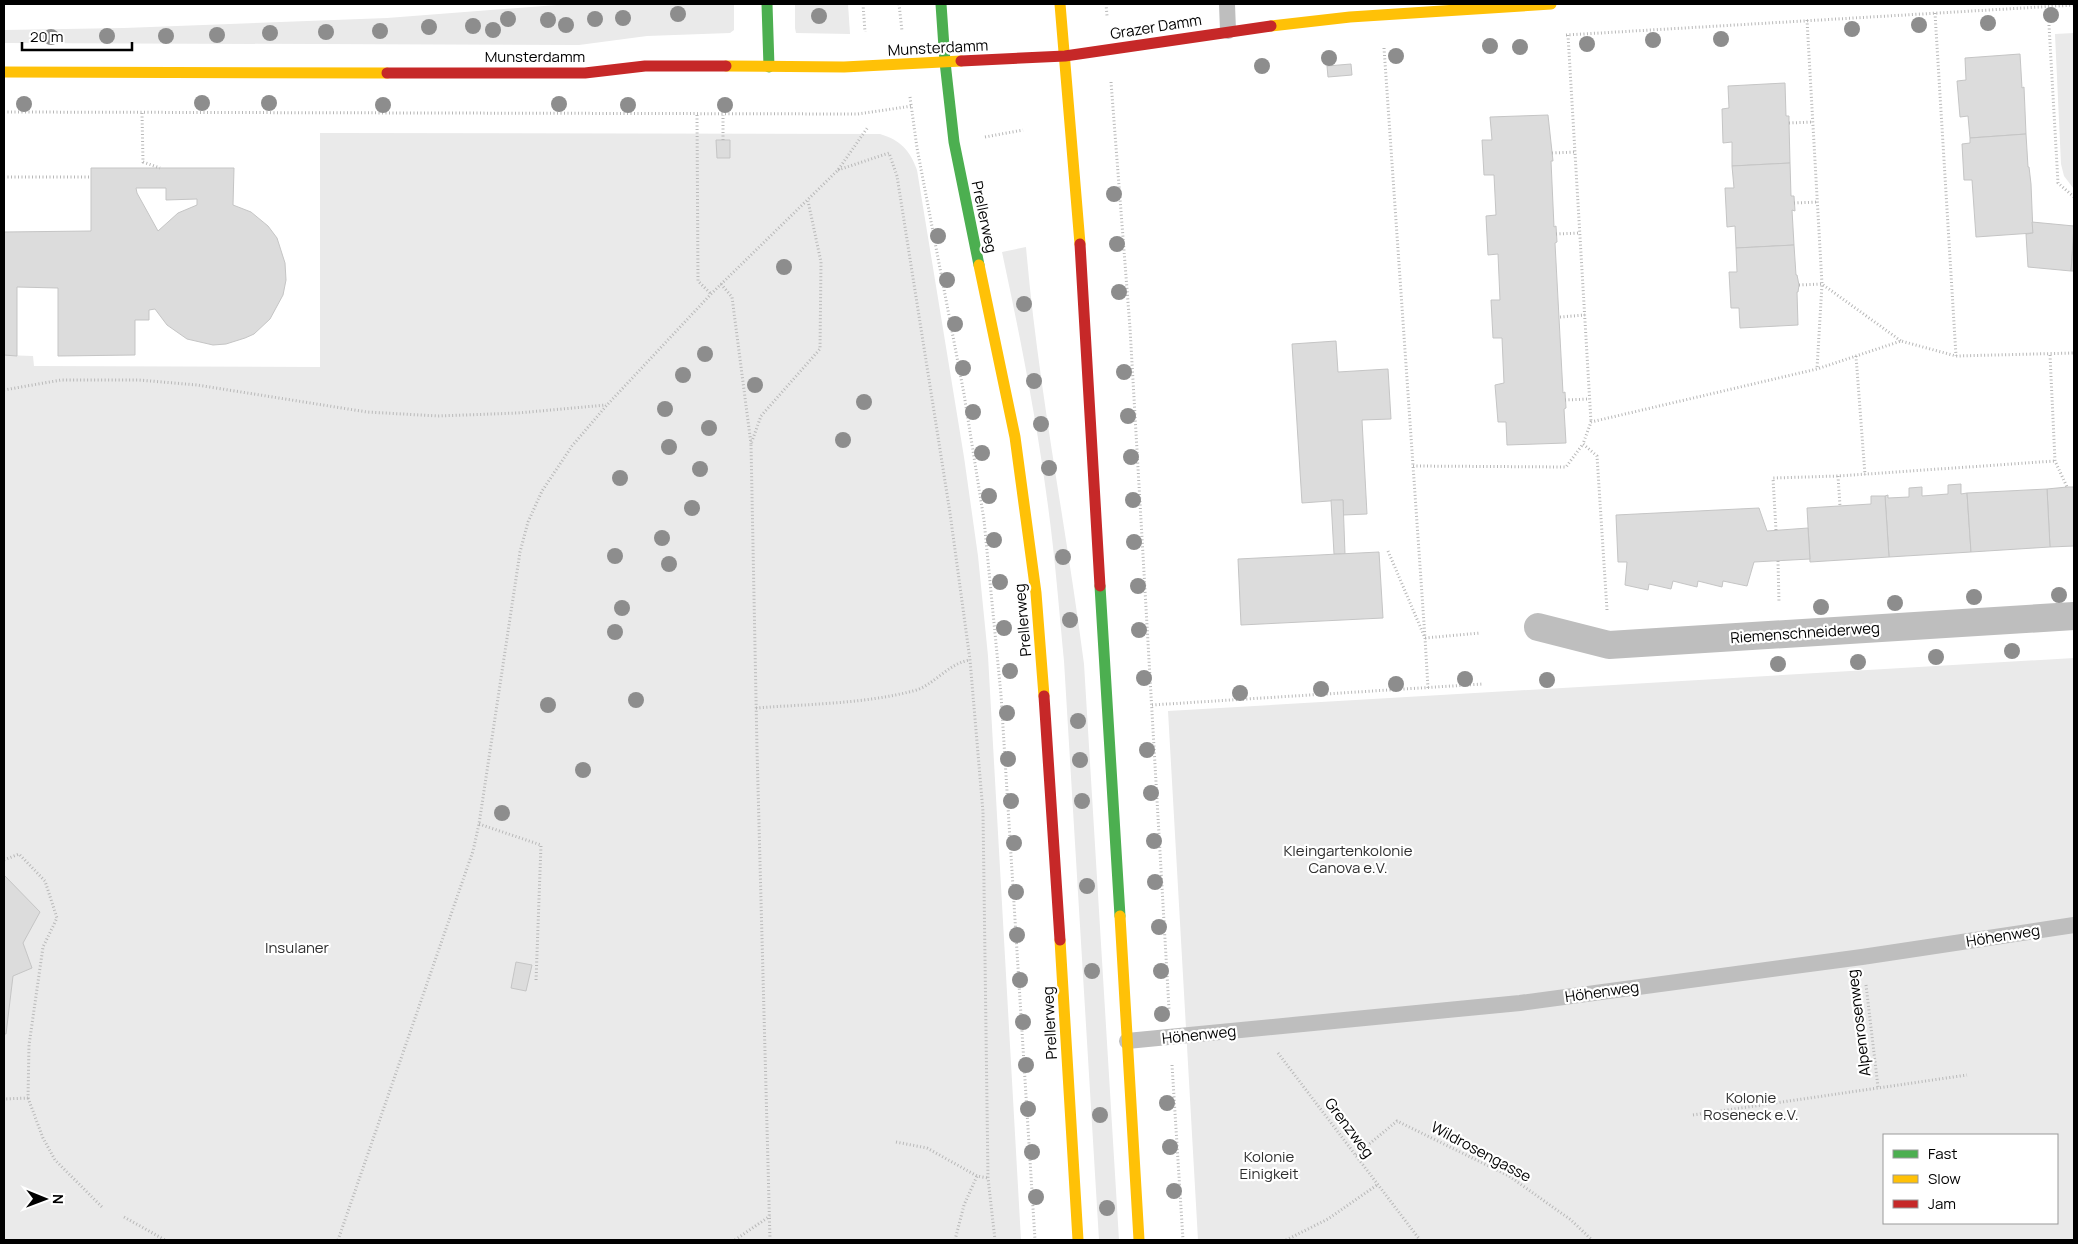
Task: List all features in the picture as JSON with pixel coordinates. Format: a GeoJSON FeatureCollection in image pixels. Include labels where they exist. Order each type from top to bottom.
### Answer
{"type":"FeatureCollection","features":[{"type":"Feature","properties":{"kind":"main road"},"geometry":{"type":"LineString","coordinates":[[767,4],[769,67]]}},
{"type":"Feature","properties":{"kind":"main road","name":"Prellerweg"},"geometry":{"type":"LineString","coordinates":[[941,4],[945,62],[960,173],[1015,437],[1036,593],[1046,720],[1078,1240]]}},
{"type":"Feature","properties":{"kind":"main road"},"geometry":{"type":"LineString","coordinates":[[1060,4],[1081,265],[1139,1240]]}},
{"type":"Feature","properties":{"kind":"main road","name":"Grazer Damm"},"geometry":{"type":"LineString","coordinates":[[1065,56],[1228,31],[1360,16],[1551,4]]}},
{"type":"Feature","properties":{"kind":"main road","name":"Munsterdamm"},"geometry":{"type":"LineString","coordinates":[[4,72],[585,73],[645,66],[844,67],[1065,56]]}},
{"type":"Feature","properties":{"kind":"street","name":"Riemenschneiderweg"},"geometry":{"type":"LineString","coordinates":[[1538,627],[1609,645],[2074,616]]}},
{"type":"Feature","properties":{"kind":"lane"},"geometry":{"type":"LineString","coordinates":[[1226,4],[1228,31]]}},
{"type":"Feature","properties":{"kind":"lane","name":"Höhenweg"},"geometry":{"type":"LineString","coordinates":[[1127,1041],[1520,1003],[1862,957],[2074,925]]}},
{"type":"Feature","properties":{"kind":"path"},"geometry":{"type":"LineString","coordinates":[[863,4],[865,33]]}},
{"type":"Feature","properties":{"kind":"path"},"geometry":{"type":"LineString","coordinates":[[1559,35],[2074,5]]}},
{"type":"Feature","properties":{"kind":"path"},"geometry":{"type":"LineString","coordinates":[[1935,13],[1956,356]]}},
{"type":"Feature","properties":{"kind":"path"},"geometry":{"type":"LineString","coordinates":[[1807,20],[1822,284],[1817,369]]}},
{"type":"Feature","properties":{"kind":"path"},"geometry":{"type":"LineString","coordinates":[[2048,24],[2058,182],[2074,197]]}},
{"type":"Feature","properties":{"kind":"path"},"geometry":{"type":"LineString","coordinates":[[1413,466],[1566,467],[1583,444],[1591,422],[1568,35]]}},
{"type":"Feature","properties":{"kind":"path"},"geometry":{"type":"LineString","coordinates":[[1375,47],[1384,46],[1428,688]]}},
{"type":"Feature","properties":{"kind":"path"},"geometry":{"type":"LineString","coordinates":[[4,112],[858,114]]}},
{"type":"Feature","properties":{"kind":"path"},"geometry":{"type":"LineString","coordinates":[[142,113],[143,162],[160,168]]}},
{"type":"Feature","properties":{"kind":"path"},"geometry":{"type":"LineString","coordinates":[[697,114],[698,281],[712,294]]}},
{"type":"Feature","properties":{"kind":"path"},"geometry":{"type":"LineString","coordinates":[[723,115],[723,140]]}},
{"type":"Feature","properties":{"kind":"path"},"geometry":{"type":"LineString","coordinates":[[1789,123],[1814,122]]}},
{"type":"Feature","properties":{"kind":"path"},"geometry":{"type":"LineString","coordinates":[[338,1240],[473,851],[479,824],[520,552],[528,522],[542,491],[572,446],[607,405],[721,284],[838,170],[868,127]]}},
{"type":"Feature","properties":{"kind":"path"},"geometry":{"type":"LineString","coordinates":[[980,138],[1023,130]]}},
{"type":"Feature","properties":{"kind":"path"},"geometry":{"type":"LineString","coordinates":[[1114,130],[1130,328],[1183,1240]]}},
{"type":"Feature","properties":{"kind":"path"},"geometry":{"type":"LineString","coordinates":[[1552,153],[1576,152]]}},
{"type":"Feature","properties":{"kind":"path"},"geometry":{"type":"LineString","coordinates":[[838,170],[889,153],[897,176],[946,485],[970,660],[984,812],[988,1178],[995,1240]]}},
{"type":"Feature","properties":{"kind":"path"},"geometry":{"type":"LineString","coordinates":[[919,160],[964,394],[984,520],[1003,714],[1035,1240]]}},
{"type":"Feature","properties":{"kind":"path"},"geometry":{"type":"LineString","coordinates":[[4,177],[91,177]]}},
{"type":"Feature","properties":{"kind":"path"},"geometry":{"type":"LineString","coordinates":[[751,444],[761,416],[820,350],[821,262],[808,201]]}},
{"type":"Feature","properties":{"kind":"path"},"geometry":{"type":"LineString","coordinates":[[1794,203],[1818,202]]}},
{"type":"Feature","properties":{"kind":"path"},"geometry":{"type":"LineString","coordinates":[[1556,234],[1580,233]]}},
{"type":"Feature","properties":{"kind":"path"},"geometry":{"type":"LineString","coordinates":[[721,284],[732,297],[751,444],[770,1240]]}},
{"type":"Feature","properties":{"kind":"path"},"geometry":{"type":"LineString","coordinates":[[1798,285],[1822,284],[1901,341],[1956,356],[2074,353]]}},
{"type":"Feature","properties":{"kind":"path"},"geometry":{"type":"LineString","coordinates":[[1560,317],[1585,315]]}},
{"type":"Feature","properties":{"kind":"path"},"geometry":{"type":"LineString","coordinates":[[1591,422],[1817,369],[1901,341]]}},
{"type":"Feature","properties":{"kind":"path"},"geometry":{"type":"LineString","coordinates":[[2050,355],[2055,461],[2068,488]]}},
{"type":"Feature","properties":{"kind":"path"},"geometry":{"type":"LineString","coordinates":[[1856,356],[1865,475]]}},
{"type":"Feature","properties":{"kind":"path"},"geometry":{"type":"LineString","coordinates":[[4,390],[61,380],[139,380],[197,385],[367,412],[438,416],[518,413],[607,405]]}},
{"type":"Feature","properties":{"kind":"path"},"geometry":{"type":"LineString","coordinates":[[1565,400],[1590,398]]}},
{"type":"Feature","properties":{"kind":"path"},"geometry":{"type":"LineString","coordinates":[[1583,444],[1597,456],[1609,645]]}},
{"type":"Feature","properties":{"kind":"path"},"geometry":{"type":"LineString","coordinates":[[1776,530],[1773,478],[1865,475],[2055,461]]}},
{"type":"Feature","properties":{"kind":"path"},"geometry":{"type":"LineString","coordinates":[[1838,476],[1840,506]]}},
{"type":"Feature","properties":{"kind":"path"},"geometry":{"type":"LineString","coordinates":[[1388,551],[1425,638]]}},
{"type":"Feature","properties":{"kind":"path"},"geometry":{"type":"LineString","coordinates":[[1778,561],[1780,604]]}},
{"type":"Feature","properties":{"kind":"path"},"geometry":{"type":"LineString","coordinates":[[1425,638],[1480,633]]}},
{"type":"Feature","properties":{"kind":"path"},"geometry":{"type":"LineString","coordinates":[[756,708],[867,699],[915,691],[960,662],[970,660]]}},
{"type":"Feature","properties":{"kind":"path"},"geometry":{"type":"LineString","coordinates":[[1382,684],[1382,691]]}},
{"type":"Feature","properties":{"kind":"path"},"geometry":{"type":"LineString","coordinates":[[1152,705],[1484,684]]}},
{"type":"Feature","properties":{"kind":"path"},"geometry":{"type":"LineString","coordinates":[[479,824],[541,846],[536,982]]}},
{"type":"Feature","properties":{"kind":"path"},"geometry":{"type":"LineString","coordinates":[[4,860],[19,854],[44,881],[57,918],[43,947],[29,1045],[28,1098],[43,1138],[55,1160],[102,1207]]}},
{"type":"Feature","properties":{"kind":"path","name":"Alpenrosenweg"},"geometry":{"type":"LineString","coordinates":[[1862,957],[1878,1087]]}},
{"type":"Feature","properties":{"kind":"path","name":"Grenzweg"},"geometry":{"type":"LineString","coordinates":[[1260,1029],[1356,1155],[1376,1185],[1420,1240]]}},
{"type":"Feature","properties":{"kind":"path","name":"Alpenrosenweg"},"geometry":{"type":"LineString","coordinates":[[1693,1114],[1967,1075]]}},
{"type":"Feature","properties":{"kind":"path"},"geometry":{"type":"LineString","coordinates":[[4,1098],[28,1098]]}},
{"type":"Feature","properties":{"kind":"path","name":"Wildrosengasse"},"geometry":{"type":"LineString","coordinates":[[1356,1155],[1397,1121],[1509,1176],[1571,1220],[1592,1240]]}},
{"type":"Feature","properties":{"kind":"path"},"geometry":{"type":"LineString","coordinates":[[896,1142],[927,1148],[977,1176],[988,1178]]}},
{"type":"Feature","properties":{"kind":"path"},"geometry":{"type":"LineString","coordinates":[[955,1240],[964,1204],[977,1176]]}},
{"type":"Feature","properties":{"kind":"path"},"geometry":{"type":"LineString","coordinates":[[1286,1240],[1328,1219],[1376,1185]]}},
{"type":"Feature","properties":{"kind":"path"},"geometry":{"type":"LineString","coordinates":[[736,1240],[770,1216]]}},
{"type":"Feature","properties":{"kind":"path"},"geometry":{"type":"LineString","coordinates":[[124,1217],[165,1240]]}},
{"type":"Feature","properties":{"kind":"green space"},"geometry":{"type":"Polygon","coordinates":[[[570,4],[734,4],[734,30],[730,33],[647,36],[579,45],[4,43],[4,30],[124,28],[387,18],[570,4]]]}},
{"type":"Feature","properties":{"kind":"green space"},"geometry":{"type":"Polygon","coordinates":[[[795,4],[848,4],[850,34],[796,33],[795,4]]]}},
{"type":"Feature","properties":{"kind":"green space"},"geometry":{"type":"Polygon","coordinates":[[[2074,33],[2074,189],[2064,176],[2061,164],[2055,34],[2074,33]]]}},
{"type":"Feature","properties":{"kind":"green space","name":"Insulaner"},"geometry":{"type":"Polygon","coordinates":[[[320,133],[880,134],[899,143],[911,157],[917,170],[964,457],[978,556],[988,656],[1021,1240],[4,1240],[4,355],[33,356],[34,366],[320,367],[320,133]]]}},
{"type":"Feature","properties":{"kind":"green space"},"geometry":{"type":"Polygon","coordinates":[[[1026,247],[1045,404],[1084,664],[1119,1240],[1099,1240],[1064,661],[1057,583],[1039,442],[1002,252],[1026,247]]]}},
{"type":"Feature","properties":{"kind":"green space"},"geometry":{"type":"Polygon","coordinates":[[[2074,658],[2074,1240],[1198,1240],[1168,711],[2074,658]]]}},
{"type":"Feature","properties":{"kind":"building"},"geometry":{"type":"Polygon","coordinates":[[[2020,54],[2022,88],[2024,87],[2026,134],[1970,138],[1968,116],[1960,117],[1957,81],[1966,80],[1965,58],[2020,54]]]}},
{"type":"Feature","properties":{"kind":"building"},"geometry":{"type":"Polygon","coordinates":[[[1351,64],[1352,75],[1328,77],[1327,66],[1351,64]]]}},
{"type":"Feature","properties":{"kind":"building"},"geometry":{"type":"Polygon","coordinates":[[[1785,83],[1786,116],[1789,116],[1790,163],[1732,166],[1732,142],[1723,143],[1722,109],[1729,108],[1728,86],[1785,83]]]}},
{"type":"Feature","properties":{"kind":"building"},"geometry":{"type":"Polygon","coordinates":[[[1548,115],[1553,161],[1551,161],[1554,227],[1556,226],[1557,242],[1555,243],[1563,393],[1565,392],[1566,408],[1564,409],[1566,443],[1507,445],[1506,422],[1498,422],[1495,385],[1504,383],[1502,338],[1493,338],[1491,300],[1500,300],[1498,254],[1488,255],[1486,216],[1496,215],[1494,175],[1484,175],[1482,140],[1492,140],[1490,117],[1548,115]]]}},
{"type":"Feature","properties":{"kind":"building"},"geometry":{"type":"Polygon","coordinates":[[[2026,134],[2033,233],[1976,237],[1972,180],[1964,180],[1962,144],[1970,143],[1970,138],[2026,134]]]}},
{"type":"Feature","properties":{"kind":"building"},"geometry":{"type":"Polygon","coordinates":[[[716,140],[730,140],[730,158],[717,158],[716,140]]]}},
{"type":"Feature","properties":{"kind":"building"},"geometry":{"type":"Polygon","coordinates":[[[1790,163],[1791,196],[1794,196],[1795,211],[1792,210],[1794,245],[1736,248],[1735,226],[1727,227],[1725,188],[1734,188],[1732,166],[1790,163]]]}},
{"type":"Feature","properties":{"kind":"building"},"geometry":{"type":"Polygon","coordinates":[[[91,168],[234,168],[233,205],[251,212],[268,226],[277,238],[285,263],[286,280],[283,295],[270,319],[254,334],[226,344],[213,345],[187,339],[167,325],[155,309],[149,310],[149,320],[135,320],[135,355],[58,356],[58,288],[17,287],[17,356],[4,355],[4,232],[91,231],[91,168]],[[136,188],[158,231],[178,213],[197,205],[197,199],[166,200],[166,188],[136,188]]]}},
{"type":"Feature","properties":{"kind":"building"},"geometry":{"type":"Polygon","coordinates":[[[2032,222],[2074,226],[2071,271],[2028,267],[2026,234],[2033,233],[2032,222]]]}},
{"type":"Feature","properties":{"kind":"building"},"geometry":{"type":"Polygon","coordinates":[[[2074,235],[2074,271],[2071,271],[2074,235]]]}},
{"type":"Feature","properties":{"kind":"building"},"geometry":{"type":"Polygon","coordinates":[[[1794,245],[1796,275],[1799,285],[1797,292],[1798,325],[1740,328],[1739,308],[1731,308],[1729,272],[1737,272],[1736,248],[1794,245]]]}},
{"type":"Feature","properties":{"kind":"building"},"geometry":{"type":"Polygon","coordinates":[[[1336,341],[1338,372],[1388,369],[1391,419],[1362,420],[1367,514],[1343,515],[1343,500],[1302,503],[1292,344],[1336,341]]]}},
{"type":"Feature","properties":{"kind":"building"},"geometry":{"type":"Polygon","coordinates":[[[1961,484],[1961,494],[1967,493],[1971,552],[1889,557],[1885,496],[1888,495],[1888,498],[1909,497],[1909,488],[1922,487],[1922,496],[1948,494],[1948,485],[1961,484]]]}},
{"type":"Feature","properties":{"kind":"building"},"geometry":{"type":"Polygon","coordinates":[[[2074,487],[2074,546],[2050,547],[2047,489],[2074,487]]]}},
{"type":"Feature","properties":{"kind":"building"},"geometry":{"type":"Polygon","coordinates":[[[2047,489],[2050,547],[1971,552],[1967,493],[2047,489]]]}},
{"type":"Feature","properties":{"kind":"building"},"geometry":{"type":"Polygon","coordinates":[[[1871,496],[1885,496],[1889,557],[1810,562],[1807,508],[1871,504],[1871,496]]]}},
{"type":"Feature","properties":{"kind":"building"},"geometry":{"type":"Polygon","coordinates":[[[1331,500],[1343,500],[1345,554],[1334,554],[1331,500]]]}},
{"type":"Feature","properties":{"kind":"building"},"geometry":{"type":"Polygon","coordinates":[[[1759,508],[1767,531],[1808,528],[1810,559],[1754,562],[1747,586],[1723,581],[1722,587],[1698,581],[1697,587],[1673,581],[1671,589],[1649,584],[1648,590],[1625,585],[1627,562],[1618,562],[1616,515],[1759,508]]]}},
{"type":"Feature","properties":{"kind":"building"},"geometry":{"type":"Polygon","coordinates":[[[1379,552],[1383,618],[1241,625],[1238,559],[1379,552]]]}},
{"type":"Feature","properties":{"kind":"building"},"geometry":{"type":"Polygon","coordinates":[[[4,875],[40,912],[23,943],[32,968],[13,976],[6,1034],[4,1034],[4,875]]]}},
{"type":"Feature","properties":{"kind":"building"},"geometry":{"type":"Polygon","coordinates":[[[516,962],[532,965],[526,991],[511,988],[516,962]]]}},
{"type":"Feature","properties":{"kind":"traffic: fast"},"geometry":{"type":"LineString","coordinates":[[767,4],[769,67]]}},
{"type":"Feature","properties":{"kind":"traffic: fast"},"geometry":{"type":"LineString","coordinates":[[941,4],[954,142],[979,265]]}},
{"type":"Feature","properties":{"kind":"traffic: fast"},"geometry":{"type":"LineString","coordinates":[[1100,586],[1120,916]]}},
{"type":"Feature","properties":{"kind":"traffic: slow"},"geometry":{"type":"LineString","coordinates":[[1060,4],[1080,244]]}},
{"type":"Feature","properties":{"kind":"traffic: slow"},"geometry":{"type":"LineString","coordinates":[[1271,26],[1350,17],[1551,4]]}},
{"type":"Feature","properties":{"kind":"traffic: slow"},"geometry":{"type":"LineString","coordinates":[[726,66],[844,67],[961,61]]}},
{"type":"Feature","properties":{"kind":"traffic: slow"},"geometry":{"type":"LineString","coordinates":[[4,72],[387,73]]}},
{"type":"Feature","properties":{"kind":"traffic: slow"},"geometry":{"type":"LineString","coordinates":[[979,265],[1015,437],[1036,593],[1044,696]]}},
{"type":"Feature","properties":{"kind":"traffic: slow"},"geometry":{"type":"LineString","coordinates":[[1120,916],[1139,1240]]}},
{"type":"Feature","properties":{"kind":"traffic: slow"},"geometry":{"type":"LineString","coordinates":[[1060,940],[1078,1240]]}},
{"type":"Feature","properties":{"kind":"traffic: jam"},"geometry":{"type":"LineString","coordinates":[[961,61],[1065,56],[1271,26]]}},
{"type":"Feature","properties":{"kind":"traffic: jam"},"geometry":{"type":"LineString","coordinates":[[387,73],[585,73],[645,66],[726,66]]}},
{"type":"Feature","properties":{"kind":"traffic: jam"},"geometry":{"type":"LineString","coordinates":[[1080,244],[1100,586]]}},
{"type":"Feature","properties":{"kind":"traffic: jam"},"geometry":{"type":"LineString","coordinates":[[1044,696],[1060,940]]}},
{"type":"Feature","properties":{"kind":"park label","name":"Kleingartenkolonie Canova e.V."},"geometry":{"type":"Point","coordinates":[1348,860]}},
{"type":"Feature","properties":{"kind":"park label","name":"Kolonie Roseneck e.V."},"geometry":{"type":"Point","coordinates":[1751,1106]}},
{"type":"Feature","properties":{"kind":"park label","name":"Kolonie Einigkeit"},"geometry":{"type":"Point","coordinates":[1269,1166]}}]}
